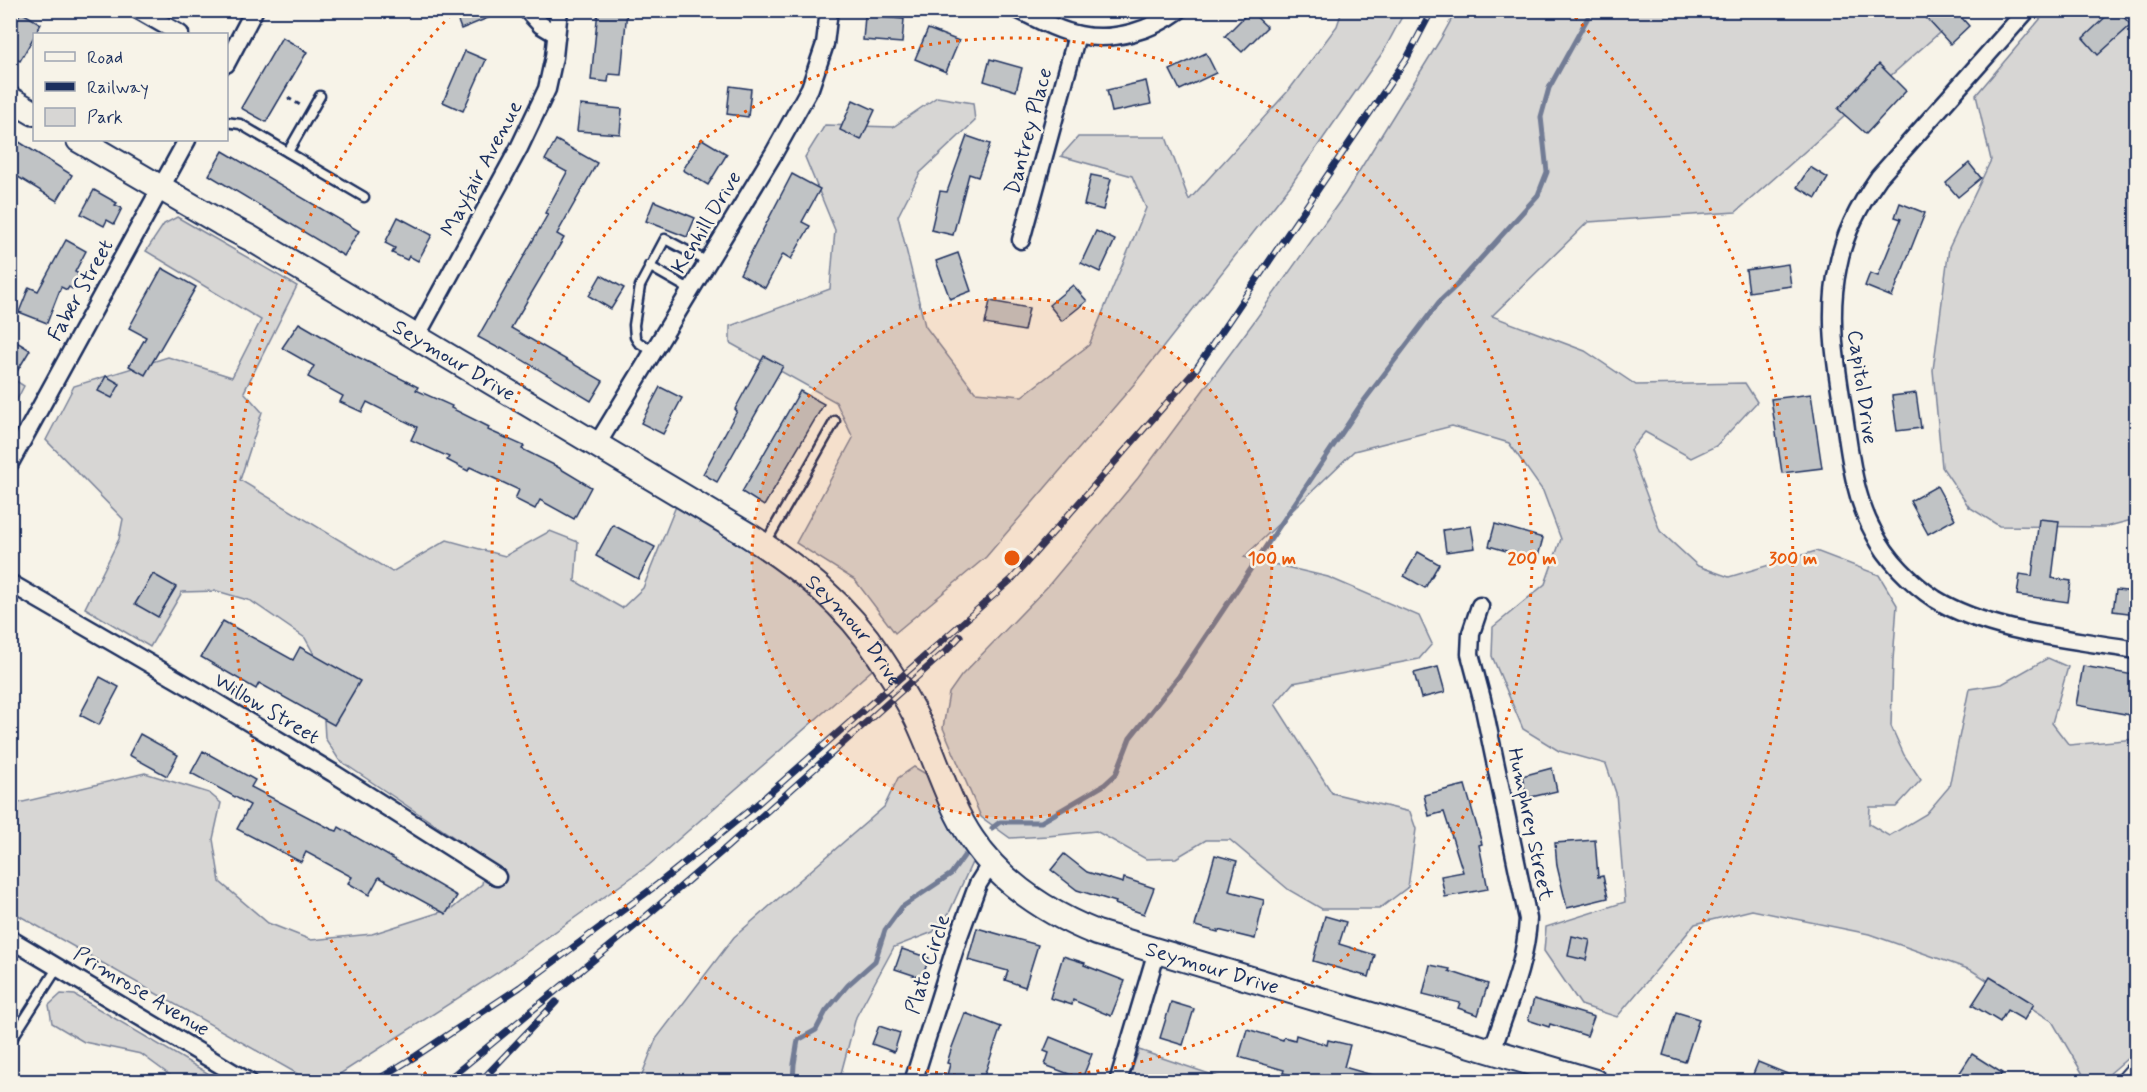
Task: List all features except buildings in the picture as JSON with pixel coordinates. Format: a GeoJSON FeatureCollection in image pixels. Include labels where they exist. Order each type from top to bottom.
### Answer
{"type":"FeatureCollection","features":[{"type":"Feature","properties":{"kind":"street"},"geometry":{"type":"LineString","coordinates":[[138,10],[178,33]]}},
{"type":"Feature","properties":{"kind":"street"},"geometry":{"type":"LineString","coordinates":[[526,10],[541,25],[556,34]]}},
{"type":"Feature","properties":{"kind":"street","name":"Mayfair Avenue"},"geometry":{"type":"LineString","coordinates":[[416,338],[515,155],[547,89],[559,10]]}},
{"type":"Feature","properties":{"kind":"street","name":"Kenhill Drive"},"geometry":{"type":"LineString","coordinates":[[596,446],[774,153],[810,88],[825,44],[829,10]]}},
{"type":"Feature","properties":{"kind":"street"},"geometry":{"type":"LineString","coordinates":[[1019,10],[1053,27],[1077,35],[1114,36],[1153,26],[1179,10]]}},
{"type":"Feature","properties":{"kind":"street","name":"Capitol Drive"},"geometry":{"type":"LineString","coordinates":[[2027,10],[1879,177],[1860,204],[1844,241],[1831,318],[1851,467],[1860,500],[1881,546],[1911,580],[1935,598],[1964,614],[1990,623],[2136,650]]}},
{"type":"Feature","properties":{"kind":"street"},"geometry":{"type":"LineString","coordinates":[[228,60],[254,11]]}},
{"type":"Feature","properties":{"kind":"street","name":"Dantrey Place"},"geometry":{"type":"LineString","coordinates":[[1021,240],[1077,35]]}},
{"type":"Feature","properties":{"kind":"street"},"geometry":{"type":"LineString","coordinates":[[10,99],[33,112]]}},
{"type":"Feature","properties":{"kind":"street","name":"Seymour Drive"},"geometry":{"type":"LineString","coordinates":[[81,141],[250,238],[764,546],[805,574],[825,591],[879,655],[917,717],[970,837],[991,863],[1016,888],[1048,911],[1097,933],[1596,1082]]}},
{"type":"Feature","properties":{"kind":"street","name":"Faber Street"},"geometry":{"type":"LineString","coordinates":[[10,463],[186,141]]}},
{"type":"Feature","properties":{"kind":"street","name":"Willow Street"},"geometry":{"type":"LineString","coordinates":[[10,583],[333,773],[497,878]]}},
{"type":"Feature","properties":{"kind":"street","name":"Humphrey Street"},"geometry":{"type":"LineString","coordinates":[[1480,606],[1471,633],[1470,654],[1528,919],[1522,962],[1492,1051]]}},
{"type":"Feature","properties":{"kind":"street","name":"Plato Circle"},"geometry":{"type":"LineString","coordinates":[[913,1082],[959,936],[978,884],[991,863]]}},
{"type":"Feature","properties":{"kind":"street","name":"Primrose Avenue"},"geometry":{"type":"LineString","coordinates":[[10,939],[249,1082]]}},
{"type":"Feature","properties":{"kind":"street"},"geometry":{"type":"LineString","coordinates":[[1118,1082],[1157,951]]}},
{"type":"Feature","properties":{"kind":"street"},"geometry":{"type":"LineString","coordinates":[[2129,1082],[2136,1074]]}},
{"type":"Feature","properties":{"kind":"lane"},"geometry":{"type":"LineString","coordinates":[[288,152],[320,96]]}},
{"type":"Feature","properties":{"kind":"lane"},"geometry":{"type":"LineString","coordinates":[[228,122],[240,124],[364,197]]}},
{"type":"Feature","properties":{"kind":"lane"},"geometry":{"type":"LineString","coordinates":[[654,352],[635,337],[634,325],[640,286],[665,239],[708,262]]}},
{"type":"Feature","properties":{"kind":"lane"},"geometry":{"type":"LineString","coordinates":[[649,266],[691,290]]}},
{"type":"Feature","properties":{"kind":"lane"},"geometry":{"type":"LineString","coordinates":[[764,546],[835,421]]}},
{"type":"Feature","properties":{"kind":"lane"},"geometry":{"type":"LineString","coordinates":[[10,1042],[58,967]]}},
{"type":"Feature","properties":{"kind":"green space"},"geometry":{"type":"Polygon","coordinates":[[[1342,11],[1405,11],[1383,52],[1290,186],[1135,383],[986,557],[895,633],[855,580],[796,543],[853,438],[836,402],[730,343],[730,326],[830,289],[835,230],[805,157],[825,125],[893,127],[937,97],[973,103],[975,121],[920,173],[898,216],[925,326],[975,392],[1022,396],[1089,345],[1146,208],[1132,176],[1061,156],[1078,137],[1166,137],[1189,200],[1289,90],[1337,26],[1342,11]]]}},
{"type":"Feature","properties":{"kind":"green space"},"geometry":{"type":"Polygon","coordinates":[[[1456,11],[1964,11],[1736,212],[1588,222],[1492,316],[1585,351],[1636,385],[1745,383],[1757,402],[1716,446],[1691,458],[1645,432],[1630,450],[1660,531],[1698,566],[1729,577],[1816,551],[1879,575],[1897,605],[1891,726],[1904,755],[1921,780],[1896,807],[1870,807],[1869,824],[1889,836],[1926,814],[1949,787],[1969,689],[2002,684],[2048,658],[2068,667],[2052,723],[2069,745],[2136,739],[2136,1051],[2101,1081],[2084,1076],[2052,1021],[1971,970],[1869,934],[1752,910],[1695,924],[1617,1017],[1581,1005],[1544,951],[1546,927],[1625,902],[1616,793],[1606,764],[1559,751],[1523,729],[1492,656],[1493,627],[1545,584],[1561,539],[1543,491],[1509,443],[1452,426],[1354,451],[1244,557],[1328,577],[1419,616],[1432,644],[1419,659],[1293,683],[1275,704],[1332,793],[1410,812],[1416,829],[1408,887],[1379,909],[1322,909],[1289,890],[1230,840],[1206,840],[1176,858],[1146,859],[1096,831],[1010,838],[981,817],[943,728],[949,693],[961,676],[1048,586],[1138,478],[1345,194],[1456,11]]]}},
{"type":"Feature","properties":{"kind":"green space"},"geometry":{"type":"Polygon","coordinates":[[[2047,11],[2136,11],[2136,519],[2105,527],[1999,526],[1969,507],[1942,467],[1933,370],[1949,248],[1991,160],[1976,95],[2047,11]]]}},
{"type":"Feature","properties":{"kind":"green space"},"geometry":{"type":"Polygon","coordinates":[[[177,217],[297,286],[244,392],[262,412],[240,480],[392,572],[447,540],[505,556],[550,531],[578,542],[575,581],[622,608],[643,588],[676,506],[772,566],[817,601],[856,642],[872,670],[649,865],[497,973],[329,1081],[310,1081],[11,911],[10,805],[145,773],[209,793],[221,803],[213,839],[220,882],[268,923],[311,940],[372,934],[453,908],[482,884],[486,859],[339,760],[325,738],[321,667],[305,638],[251,601],[217,591],[182,592],[150,647],[85,608],[119,539],[123,519],[46,440],[74,386],[168,357],[232,377],[261,320],[146,251],[164,224],[177,217]]]}},
{"type":"Feature","properties":{"kind":"green space"},"geometry":{"type":"Polygon","coordinates":[[[10,377],[24,386],[13,407],[11,406],[10,377]]]}},
{"type":"Feature","properties":{"kind":"green space"},"geometry":{"type":"Polygon","coordinates":[[[914,767],[926,774],[952,824],[974,858],[949,913],[933,932],[894,947],[856,1017],[839,1081],[639,1082],[656,1039],[734,937],[884,807],[898,778],[914,767]]]}},
{"type":"Feature","properties":{"kind":"green space"},"geometry":{"type":"Polygon","coordinates":[[[61,994],[75,995],[221,1081],[178,1081],[141,1054],[84,1042],[52,1023],[49,1005],[61,994]]]}},
{"type":"Feature","properties":{"kind":"green space"},"geometry":{"type":"Polygon","coordinates":[[[1139,1050],[1230,1081],[1128,1081],[1139,1050]]]}},
{"type":"Feature","properties":{"kind":"waterway"},"geometry":{"type":"LineString","coordinates":[[992,828],[1000,822],[1041,822],[1104,785],[1116,774],[1130,738],[1179,676],[1360,406],[1439,302],[1538,195],[1547,172],[1541,117],[1549,88],[1592,10]]}},
{"type":"Feature","properties":{"kind":"waterway"},"geometry":{"type":"LineString","coordinates":[[793,1082],[798,1040],[816,1030],[826,1011],[848,985],[875,961],[885,930],[902,907],[951,874],[964,856]]}},
{"type":"Feature","properties":{"kind":"railway"},"geometry":{"type":"LineString","coordinates":[[374,1082],[520,987],[658,884],[755,806],[1012,579],[1194,372],[1407,58],[1432,10]]}},
{"type":"Feature","properties":{"kind":"railway"},"geometry":{"type":"LineString","coordinates":[[445,1082],[727,847],[960,636]]}},
{"type":"Feature","properties":{"kind":"railway"},"geometry":{"type":"LineString","coordinates":[[480,1082],[556,1002]]}}]}
